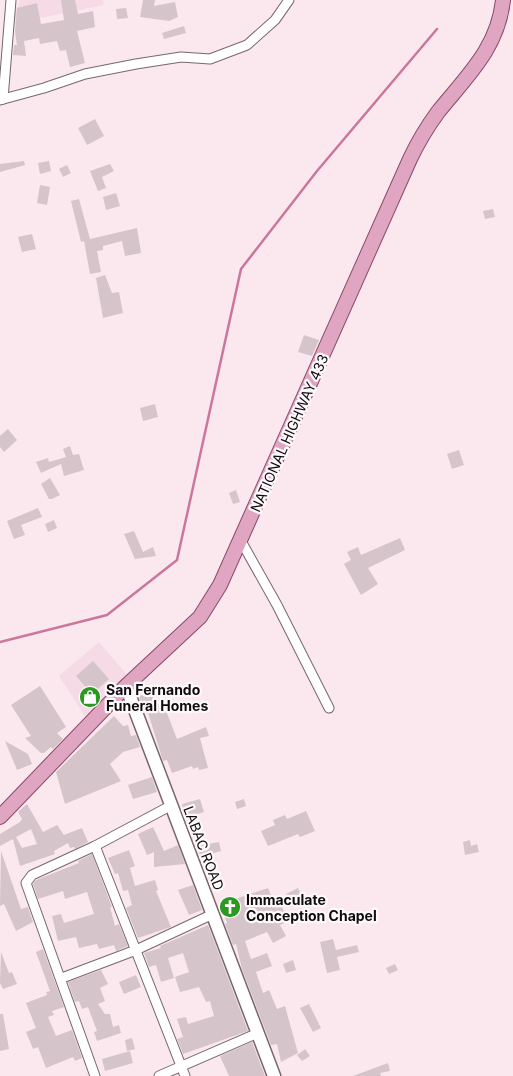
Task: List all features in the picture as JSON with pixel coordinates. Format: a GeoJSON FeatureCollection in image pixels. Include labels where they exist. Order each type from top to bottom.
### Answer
{"type":"FeatureCollection","features":[{"type":"Feature","properties":{"kind":"main road","name":"NATIONAL HIGHWAY 433"},"geometry":{"type":"LineString","coordinates":[[0,817],[126,686],[200,617],[220,585],[410,159],[422,135],[486,54],[499,25],[504,0]]}},
{"type":"Feature","properties":{"kind":"street"},"geometry":{"type":"LineString","coordinates":[[11,0],[1,100],[85,74],[181,57],[210,59],[247,45],[275,20],[288,0]]}},
{"type":"Feature","properties":{"kind":"street"},"geometry":{"type":"LineString","coordinates":[[241,541],[277,606],[329,708]]}},
{"type":"Feature","properties":{"kind":"street","name":"LABAC ROAD"},"geometry":{"type":"LineString","coordinates":[[126,686],[274,1076]]}},
{"type":"Feature","properties":{"kind":"street"},"geometry":{"type":"LineString","coordinates":[[95,1076],[62,978],[26,883],[32,875],[95,846],[172,805]]}},
{"type":"Feature","properties":{"kind":"street"},"geometry":{"type":"LineString","coordinates":[[95,846],[183,1071]]}},
{"type":"Feature","properties":{"kind":"street"},"geometry":{"type":"LineString","coordinates":[[62,978],[136,950],[213,914]]}},
{"type":"Feature","properties":{"kind":"street"},"geometry":{"type":"LineString","coordinates":[[159,1076],[183,1071],[258,1033]]}},
{"type":"Feature","properties":{"kind":"shaded area"},"geometry":{"type":"Polygon","coordinates":[[[20,0],[103,0],[104,5],[11,24],[20,0]]]}},
{"type":"Feature","properties":{"kind":"shaded area","name":"San Fernando Funeral Homes"},"geometry":{"type":"Polygon","coordinates":[[[99,642],[128,676],[86,718],[59,676],[99,642]]]}},
{"type":"Feature","properties":{"kind":"building"},"geometry":{"type":"Polygon","coordinates":[[[61,0],[75,0],[78,14],[93,11],[95,27],[77,31],[85,63],[70,67],[66,50],[60,51],[57,41],[40,44],[39,38],[24,41],[26,56],[13,55],[14,45],[17,45],[15,32],[17,8],[37,3],[41,24],[64,20],[61,0]]]}},
{"type":"Feature","properties":{"kind":"building"},"geometry":{"type":"Polygon","coordinates":[[[143,0],[155,0],[154,6],[175,2],[178,17],[169,21],[140,17],[143,0]]]}},
{"type":"Feature","properties":{"kind":"building"},"geometry":{"type":"Polygon","coordinates":[[[126,8],[128,18],[117,19],[116,9],[126,8]]]}},
{"type":"Feature","properties":{"kind":"building"},"geometry":{"type":"Polygon","coordinates":[[[184,26],[186,33],[164,39],[162,33],[184,26]]]}},
{"type":"Feature","properties":{"kind":"building"},"geometry":{"type":"Polygon","coordinates":[[[95,119],[104,136],[87,145],[78,128],[95,119]]]}},
{"type":"Feature","properties":{"kind":"building"},"geometry":{"type":"Polygon","coordinates":[[[24,161],[25,165],[0,172],[0,164],[24,161]]]}},
{"type":"Feature","properties":{"kind":"building"},"geometry":{"type":"Polygon","coordinates":[[[49,161],[51,171],[40,174],[38,163],[49,161]]]}},
{"type":"Feature","properties":{"kind":"building"},"geometry":{"type":"Polygon","coordinates":[[[110,164],[114,171],[102,177],[106,188],[98,191],[90,171],[110,164]]]}},
{"type":"Feature","properties":{"kind":"building"},"geometry":{"type":"Polygon","coordinates":[[[67,165],[71,173],[63,177],[59,169],[67,165]]]}},
{"type":"Feature","properties":{"kind":"building"},"geometry":{"type":"Polygon","coordinates":[[[40,185],[50,187],[47,205],[37,203],[40,185]]]}},
{"type":"Feature","properties":{"kind":"building"},"geometry":{"type":"Polygon","coordinates":[[[116,193],[120,206],[106,210],[103,197],[116,193]]]}},
{"type":"Feature","properties":{"kind":"building"},"geometry":{"type":"Polygon","coordinates":[[[79,199],[90,239],[137,228],[141,253],[125,256],[122,241],[103,246],[103,250],[97,251],[101,272],[90,274],[84,241],[81,242],[71,201],[79,199]]]}},
{"type":"Feature","properties":{"kind":"building"},"geometry":{"type":"Polygon","coordinates":[[[493,209],[495,217],[485,219],[483,211],[493,209]]]}},
{"type":"Feature","properties":{"kind":"building"},"geometry":{"type":"Polygon","coordinates":[[[32,234],[36,249],[22,252],[18,237],[32,234]]]}},
{"type":"Feature","properties":{"kind":"building"},"geometry":{"type":"Polygon","coordinates":[[[105,275],[112,293],[119,292],[123,313],[103,318],[96,278],[105,275]]]}},
{"type":"Feature","properties":{"kind":"building"},"geometry":{"type":"Polygon","coordinates":[[[304,335],[319,340],[312,356],[298,352],[304,335]]]}},
{"type":"Feature","properties":{"kind":"building"},"geometry":{"type":"Polygon","coordinates":[[[155,404],[158,417],[143,421],[140,408],[155,404]]]}},
{"type":"Feature","properties":{"kind":"building"},"geometry":{"type":"Polygon","coordinates":[[[8,429],[17,440],[4,452],[0,447],[0,436],[8,429]]]}},
{"type":"Feature","properties":{"kind":"building"},"geometry":{"type":"Polygon","coordinates":[[[70,446],[73,455],[79,454],[84,470],[64,476],[61,464],[41,473],[36,462],[48,458],[49,462],[66,457],[63,449],[70,446]]]}},
{"type":"Feature","properties":{"kind":"building"},"geometry":{"type":"Polygon","coordinates":[[[459,450],[464,465],[452,469],[447,454],[459,450]]]}},
{"type":"Feature","properties":{"kind":"building"},"geometry":{"type":"Polygon","coordinates":[[[50,478],[60,495],[52,499],[49,499],[41,484],[50,478]]]}},
{"type":"Feature","properties":{"kind":"building"},"geometry":{"type":"Polygon","coordinates":[[[236,490],[240,502],[233,504],[229,493],[236,490]]]}},
{"type":"Feature","properties":{"kind":"building"},"geometry":{"type":"Polygon","coordinates":[[[38,508],[42,517],[21,525],[25,535],[14,539],[7,521],[38,508]]]}},
{"type":"Feature","properties":{"kind":"building"},"geometry":{"type":"Polygon","coordinates":[[[54,520],[57,528],[48,532],[45,524],[54,520]]]}},
{"type":"Feature","properties":{"kind":"building"},"geometry":{"type":"Polygon","coordinates":[[[134,531],[143,552],[153,547],[156,556],[135,559],[124,534],[134,531]]]}},
{"type":"Feature","properties":{"kind":"building"},"geometry":{"type":"Polygon","coordinates":[[[400,538],[405,550],[368,568],[378,584],[361,595],[344,564],[351,560],[347,552],[358,547],[361,555],[400,538]]]}},
{"type":"Feature","properties":{"kind":"building"},"geometry":{"type":"Polygon","coordinates":[[[93,661],[109,679],[92,694],[76,676],[93,661]]]}},
{"type":"Feature","properties":{"kind":"building"},"geometry":{"type":"Polygon","coordinates":[[[40,686],[66,727],[57,733],[63,739],[53,749],[51,747],[44,753],[41,753],[25,738],[31,736],[11,705],[40,686]]]}},
{"type":"Feature","properties":{"kind":"building"},"geometry":{"type":"Polygon","coordinates":[[[151,692],[156,705],[163,703],[177,739],[206,727],[209,736],[200,738],[208,768],[199,770],[198,767],[193,769],[192,766],[172,773],[167,760],[163,761],[146,706],[143,708],[139,696],[151,692]]]}},
{"type":"Feature","properties":{"kind":"building"},"geometry":{"type":"Polygon","coordinates":[[[114,716],[123,726],[128,725],[131,736],[136,735],[140,747],[123,752],[110,764],[121,781],[65,804],[56,772],[114,716]]]}},
{"type":"Feature","properties":{"kind":"building"},"geometry":{"type":"Polygon","coordinates":[[[5,741],[28,754],[32,764],[17,770],[5,741]]]}},
{"type":"Feature","properties":{"kind":"building"},"geometry":{"type":"Polygon","coordinates":[[[152,777],[157,792],[133,799],[128,785],[152,777]]]}},
{"type":"Feature","properties":{"kind":"building"},"geometry":{"type":"Polygon","coordinates":[[[200,799],[204,812],[185,818],[182,804],[200,799]]]}},
{"type":"Feature","properties":{"kind":"building"},"geometry":{"type":"Polygon","coordinates":[[[244,799],[246,806],[237,809],[235,802],[244,799]]]}},
{"type":"Feature","properties":{"kind":"building"},"geometry":{"type":"Polygon","coordinates":[[[27,804],[43,832],[57,825],[64,835],[82,828],[88,842],[75,849],[74,847],[70,848],[68,843],[54,851],[55,854],[20,866],[13,839],[0,846],[0,834],[22,819],[18,812],[27,804]],[[31,829],[16,837],[22,848],[37,844],[31,829]]]}},
{"type":"Feature","properties":{"kind":"building"},"geometry":{"type":"Polygon","coordinates":[[[306,811],[315,831],[300,837],[298,834],[268,846],[261,831],[275,825],[273,820],[285,815],[287,819],[306,811]]]}},
{"type":"Feature","properties":{"kind":"building"},"geometry":{"type":"Polygon","coordinates":[[[153,827],[164,851],[178,845],[185,864],[154,867],[154,852],[147,855],[138,834],[153,827]]]}},
{"type":"Feature","properties":{"kind":"building"},"geometry":{"type":"Polygon","coordinates":[[[470,840],[471,846],[477,844],[479,852],[465,855],[463,842],[470,840]]]}},
{"type":"Feature","properties":{"kind":"building"},"geometry":{"type":"Polygon","coordinates":[[[219,842],[221,851],[210,854],[211,857],[201,860],[198,846],[219,842]]]}},
{"type":"Feature","properties":{"kind":"building"},"geometry":{"type":"Polygon","coordinates":[[[129,850],[135,866],[130,868],[135,886],[155,880],[158,890],[156,891],[171,927],[138,938],[126,908],[132,905],[128,890],[123,891],[118,873],[115,874],[108,858],[129,850]]]}},
{"type":"Feature","properties":{"kind":"building"},"geometry":{"type":"Polygon","coordinates":[[[1,851],[21,909],[28,907],[33,922],[16,931],[4,904],[0,906],[1,851]]]}},
{"type":"Feature","properties":{"kind":"building"},"geometry":{"type":"Polygon","coordinates":[[[92,854],[112,907],[110,907],[115,926],[119,924],[128,946],[116,951],[114,945],[99,949],[97,944],[79,948],[76,937],[58,941],[52,916],[61,914],[64,923],[94,914],[87,892],[65,899],[63,891],[38,899],[33,884],[36,880],[79,863],[78,861],[92,854]]]}},
{"type":"Feature","properties":{"kind":"building"},"geometry":{"type":"Polygon","coordinates":[[[193,885],[202,910],[189,915],[178,890],[193,885]]]}},
{"type":"Feature","properties":{"kind":"building"},"geometry":{"type":"Polygon","coordinates":[[[268,888],[276,908],[282,906],[287,922],[280,925],[286,936],[273,943],[267,932],[245,941],[251,959],[267,953],[272,966],[256,972],[263,993],[269,990],[277,1009],[285,1006],[298,1053],[281,1062],[277,1044],[271,1045],[242,969],[236,944],[233,945],[225,924],[227,923],[220,904],[268,888]]]}},
{"type":"Feature","properties":{"kind":"building"},"geometry":{"type":"Polygon","coordinates":[[[298,888],[304,901],[292,907],[286,894],[298,888]]]}},
{"type":"Feature","properties":{"kind":"building"},"geometry":{"type":"Polygon","coordinates":[[[208,925],[248,1031],[183,1054],[177,1039],[183,1037],[177,1019],[186,1017],[188,1024],[214,1016],[210,1001],[206,1002],[199,987],[180,992],[175,977],[189,972],[183,953],[168,958],[174,978],[161,982],[156,965],[149,967],[144,953],[161,948],[160,946],[208,925]]]}},
{"type":"Feature","properties":{"kind":"building"},"geometry":{"type":"Polygon","coordinates":[[[333,939],[336,950],[357,945],[359,952],[337,957],[340,970],[327,973],[320,942],[333,939]]]}},
{"type":"Feature","properties":{"kind":"building"},"geometry":{"type":"Polygon","coordinates":[[[43,949],[64,1007],[52,1011],[54,1015],[48,1017],[56,1036],[72,1030],[82,1058],[75,1061],[73,1057],[46,1068],[38,1047],[33,1049],[26,1032],[36,1028],[26,1003],[47,995],[46,992],[50,991],[36,952],[43,949]]]}},
{"type":"Feature","properties":{"kind":"building"},"geometry":{"type":"Polygon","coordinates":[[[1,952],[9,973],[12,972],[17,984],[3,989],[0,983],[1,952]]]}},
{"type":"Feature","properties":{"kind":"building"},"geometry":{"type":"Polygon","coordinates":[[[293,960],[296,970],[286,973],[283,964],[293,960]]]}},
{"type":"Feature","properties":{"kind":"building"},"geometry":{"type":"Polygon","coordinates":[[[395,964],[398,970],[389,974],[386,968],[395,964]]]}},
{"type":"Feature","properties":{"kind":"building"},"geometry":{"type":"Polygon","coordinates":[[[101,970],[108,984],[100,988],[105,1001],[98,1004],[105,1014],[110,1014],[113,1027],[119,1025],[121,1033],[97,1041],[94,1032],[97,1031],[88,1007],[82,1009],[79,1001],[75,1002],[68,982],[101,970]]]}},
{"type":"Feature","properties":{"kind":"building"},"geometry":{"type":"Polygon","coordinates":[[[136,975],[141,987],[124,994],[119,982],[136,975]]]}},
{"type":"Feature","properties":{"kind":"building"},"geometry":{"type":"Polygon","coordinates":[[[309,1004],[321,1028],[313,1032],[300,1008],[309,1004]]]}},
{"type":"Feature","properties":{"kind":"building"},"geometry":{"type":"Polygon","coordinates":[[[0,1014],[3,1014],[9,1049],[0,1051],[0,1014]]]}},
{"type":"Feature","properties":{"kind":"building"},"geometry":{"type":"Polygon","coordinates":[[[132,1038],[135,1049],[127,1051],[125,1040],[132,1038]]]}},
{"type":"Feature","properties":{"kind":"building"},"geometry":{"type":"Polygon","coordinates":[[[252,1042],[265,1076],[229,1076],[220,1056],[252,1042]]]}},
{"type":"Feature","properties":{"kind":"building"},"geometry":{"type":"Polygon","coordinates":[[[305,1049],[310,1056],[302,1061],[297,1055],[305,1049]]]}},
{"type":"Feature","properties":{"kind":"building"},"geometry":{"type":"Polygon","coordinates":[[[130,1051],[133,1063],[105,1071],[102,1059],[130,1051]]]}},
{"type":"Feature","properties":{"kind":"building"},"geometry":{"type":"Polygon","coordinates":[[[388,1063],[390,1071],[380,1073],[381,1076],[353,1076],[388,1063]]]}},
{"type":"Feature","properties":{"kind":"waterway"},"geometry":{"type":"LineString","coordinates":[[0,642],[107,615],[177,560],[241,269],[317,171],[437,29]]}},
{"type":"Feature","properties":{"kind":"place","name":"San Fernando Funeral Homes"},"geometry":{"type":"Point","coordinates":[90,697]}},
{"type":"Feature","properties":{"kind":"place","name":"Immaculate Conception Chapel"},"geometry":{"type":"Point","coordinates":[230,907]}}]}
